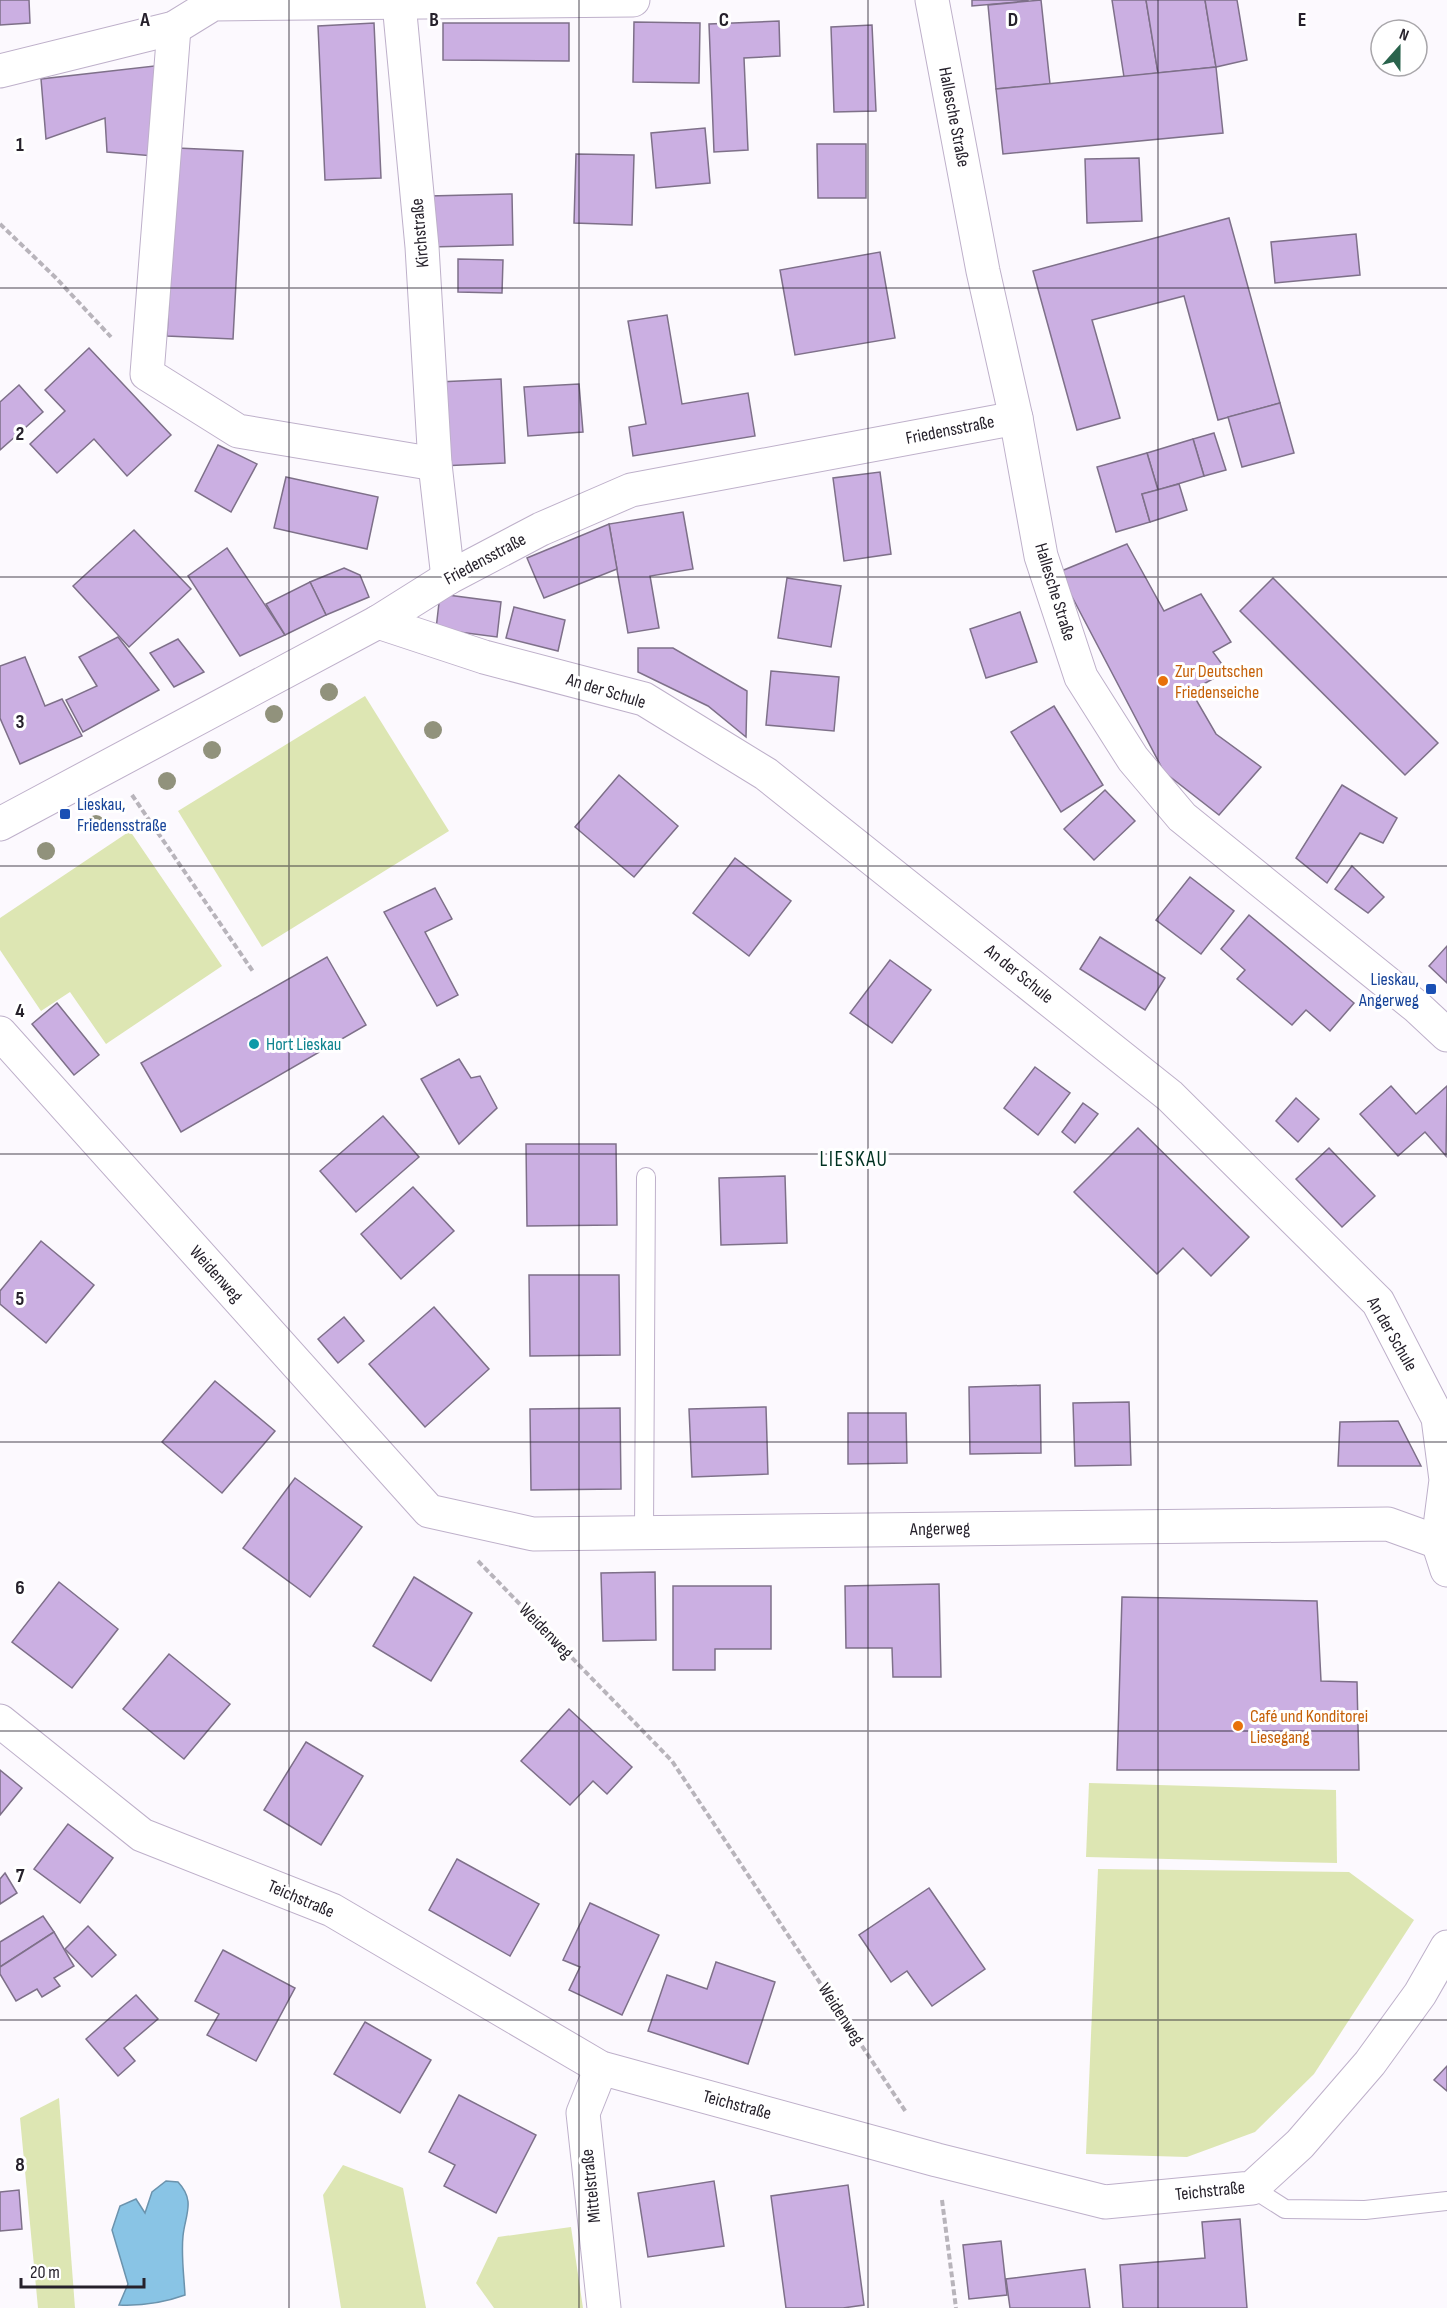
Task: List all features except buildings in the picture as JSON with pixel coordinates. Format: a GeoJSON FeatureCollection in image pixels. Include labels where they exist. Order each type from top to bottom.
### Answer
{"type":"FeatureCollection","features":[{"type":"Feature","properties":{"kind":"street"},"geometry":{"type":"LineString","coordinates":[[0,71],[174,28],[213,4],[633,0]]}},
{"type":"Feature","properties":{"kind":"street","name":"Hallesche Straße"},"geometry":{"type":"LineString","coordinates":[[932,0],[983,271],[1016,418],[1041,556],[1081,676],[1133,759],[1182,817],[1418,1008],[1447,1035]]}},
{"type":"Feature","properties":{"kind":"street","name":"Kirchstraße"},"geometry":{"type":"LineString","coordinates":[[399,3],[422,247],[435,464],[448,578]]}},
{"type":"Feature","properties":{"kind":"street"},"geometry":{"type":"LineString","coordinates":[[174,28],[147,374],[238,431],[435,464]]}},
{"type":"Feature","properties":{"kind":"street","name":"Friedensstraße"},"geometry":{"type":"LineString","coordinates":[[0,824],[378,622],[448,578],[542,529],[632,490],[1016,418]]}},
{"type":"Feature","properties":{"kind":"street","name":"An der Schule"},"geometry":{"type":"LineString","coordinates":[[378,622],[484,657],[644,699],[766,774],[1170,1096],[1378,1302],[1438,1418],[1446,1480],[1444,1549]]}},
{"type":"Feature","properties":{"kind":"street","name":"Weidenweg"},"geometry":{"type":"LineString","coordinates":[[0,1033],[429,1511]]}},
{"type":"Feature","properties":{"kind":"street","name":"Angerweg"},"geometry":{"type":"LineString","coordinates":[[429,1511],[533,1534],[1388,1524],[1444,1549]]}},
{"type":"Feature","properties":{"kind":"street","name":"Teichstraße"},"geometry":{"type":"LineString","coordinates":[[0,1721],[142,1835],[332,1910],[601,2068],[938,2160],[1105,2202],[1252,2188],[1300,2144],[1370,2063],[1420,1994],[1447,1947]]}},
{"type":"Feature","properties":{"kind":"street","name":"Mittelstraße"},"geometry":{"type":"LineString","coordinates":[[601,2068],[583,2113],[604,2308]]}},
{"type":"Feature","properties":{"kind":"lane"},"geometry":{"type":"LineString","coordinates":[[644,1532],[646,1176]]}},
{"type":"Feature","properties":{"kind":"lane"},"geometry":{"type":"LineString","coordinates":[[1252,2188],[1285,2210],[1365,2210],[1447,2201]]}},
{"type":"Feature","properties":{"kind":"path"},"geometry":{"type":"LineString","coordinates":[[0,224],[56,278],[147,374]]}},
{"type":"Feature","properties":{"kind":"path"},"geometry":{"type":"LineString","coordinates":[[110,766],[141,806],[254,973]]}},
{"type":"Feature","properties":{"kind":"path","name":"Weidenweg"},"geometry":{"type":"LineString","coordinates":[[471,1554],[672,1761],[938,2160],[956,2308]]}},
{"type":"Feature","properties":{"kind":"green space"},"geometry":{"type":"Polygon","coordinates":[[[365,696],[449,831],[262,947],[178,811],[365,696]]]}},
{"type":"Feature","properties":{"kind":"green space"},"geometry":{"type":"Polygon","coordinates":[[[130,831],[222,966],[106,1044],[70,992],[41,1011],[0,950],[0,918],[130,831]]]}},
{"type":"Feature","properties":{"kind":"green space"},"geometry":{"type":"Polygon","coordinates":[[[1089,1783],[1336,1790],[1337,1863],[1086,1857],[1089,1783]]]}},
{"type":"Feature","properties":{"kind":"green space"},"geometry":{"type":"Polygon","coordinates":[[[1098,1869],[1349,1872],[1414,1920],[1314,2074],[1255,2132],[1187,2157],[1086,2154],[1098,1869]]]}},
{"type":"Feature","properties":{"kind":"green space"},"geometry":{"type":"Polygon","coordinates":[[[59,2098],[75,2308],[38,2308],[20,2118],[59,2098]]]}},
{"type":"Feature","properties":{"kind":"green space"},"geometry":{"type":"Polygon","coordinates":[[[343,2165],[403,2188],[426,2308],[341,2308],[323,2195],[343,2165]]]}},
{"type":"Feature","properties":{"kind":"green space"},"geometry":{"type":"Polygon","coordinates":[[[571,2227],[583,2308],[494,2308],[476,2283],[498,2237],[571,2227]]]}},
{"type":"Feature","properties":{"kind":"water"},"geometry":{"type":"Polygon","coordinates":[[[166,2181],[178,2182],[188,2202],[182,2243],[185,2295],[152,2303],[119,2305],[128,2284],[112,2230],[120,2206],[136,2199],[145,2213],[152,2192],[166,2181]]]}},
{"type":"Feature","properties":{"kind":"place","name":"Zur Deutschen Friedenseiche"},"geometry":{"type":"Point","coordinates":[1163,681]}},
{"type":"Feature","properties":{"kind":"place","name":"Lieskau, Friedensstraße"},"geometry":{"type":"Point","coordinates":[65,814]}},
{"type":"Feature","properties":{"kind":"place","name":"Lieskau, Angerweg"},"geometry":{"type":"Point","coordinates":[1431,989]}},
{"type":"Feature","properties":{"kind":"place","name":"Hort Lieskau"},"geometry":{"type":"Point","coordinates":[254,1044]}},
{"type":"Feature","properties":{"kind":"place","name":"Café und Konditorei Liesegang"},"geometry":{"type":"Point","coordinates":[1238,1726]}},
{"type":"Feature","properties":{"kind":"district","name":"LIESKAU"},"geometry":{"type":"Point","coordinates":[854,1159]}}]}
